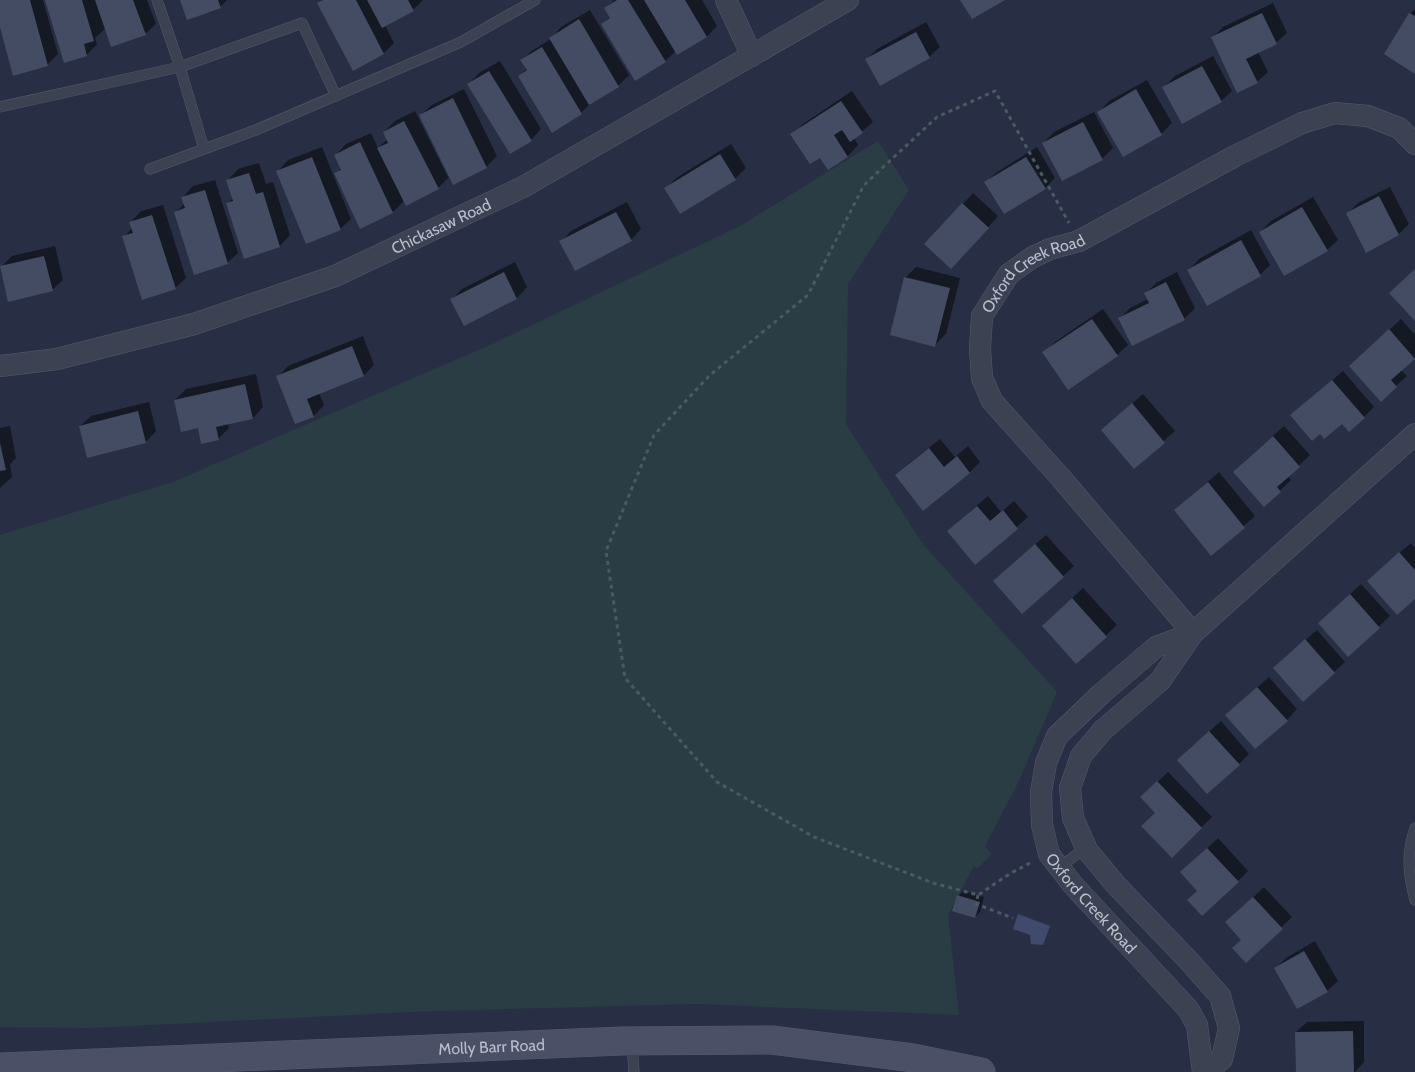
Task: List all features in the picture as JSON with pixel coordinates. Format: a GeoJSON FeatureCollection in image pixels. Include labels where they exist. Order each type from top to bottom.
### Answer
{"type":"FeatureCollection","features":[{"type":"Feature","properties":{"kind":"main road","name":"Molly Barr Road"},"geometry":{"type":"LineString","coordinates":[[0,1067],[632,1040],[772,1040],[913,1058],[981,1072]]}},
{"type":"Feature","properties":{"kind":"street"},"geometry":{"type":"LineString","coordinates":[[726,0],[752,56]]}},
{"type":"Feature","properties":{"kind":"street","name":"Chickasaw Road"},"geometry":{"type":"LineString","coordinates":[[0,366],[66,357],[194,324],[335,276],[523,187],[848,0]]}},
{"type":"Feature","properties":{"kind":"street","name":"Oxford Creek Road"},"geometry":{"type":"LineString","coordinates":[[1193,633],[1061,478],[992,401],[982,378],[980,349],[982,316],[1009,274],[1033,257],[1050,248],[1079,241],[1235,156],[1302,123],[1335,113],[1368,116],[1399,128],[1415,144]]}},
{"type":"Feature","properties":{"kind":"street","name":"Oxford Creek Road"},"geometry":{"type":"LineString","coordinates":[[1207,1072],[1222,1059],[1229,1028],[1220,996],[1116,885],[1086,848],[1073,818],[1070,788],[1081,756],[1103,730],[1160,681],[1193,633],[1415,434]]}},
{"type":"Feature","properties":{"kind":"street","name":"Oxford Creek Road"},"geometry":{"type":"LineString","coordinates":[[1193,633],[1156,647],[1101,694],[1057,736],[1046,763],[1041,792],[1042,825],[1054,861],[1073,885],[1188,1009],[1197,1025],[1203,1072]]}},
{"type":"Feature","properties":{"kind":"lane"},"geometry":{"type":"LineString","coordinates":[[158,0],[180,66],[204,149]]}},
{"type":"Feature","properties":{"kind":"lane"},"geometry":{"type":"LineString","coordinates":[[150,169],[256,130],[461,42],[535,0]]}},
{"type":"Feature","properties":{"kind":"lane"},"geometry":{"type":"LineString","coordinates":[[0,107],[180,66],[302,23],[336,96]]}},
{"type":"Feature","properties":{"kind":"lane"},"geometry":{"type":"LineString","coordinates":[[1415,828],[1410,841],[1408,874],[1415,900]]}},
{"type":"Feature","properties":{"kind":"lane"},"geometry":{"type":"LineString","coordinates":[[1054,861],[1086,848]]}},
{"type":"Feature","properties":{"kind":"lane"},"geometry":{"type":"LineString","coordinates":[[632,1040],[634,1072]]}},
{"type":"Feature","properties":{"kind":"path"},"geometry":{"type":"LineString","coordinates":[[978,894],[933,882],[814,837],[717,782],[625,678],[606,551],[654,435],[710,375],[808,295],[864,185],[937,117],[995,91],[1079,241]]}},
{"type":"Feature","properties":{"kind":"path"},"geometry":{"type":"LineString","coordinates":[[1013,918],[976,904],[978,894],[1011,873],[1054,861]]}},
{"type":"Feature","properties":{"kind":"shaded area"},"geometry":{"type":"Polygon","coordinates":[[[878,141],[909,190],[848,284],[846,424],[922,543],[1057,692],[1017,785],[985,846],[992,854],[977,869],[974,866],[948,915],[959,1015],[696,1004],[432,1011],[89,1028],[0,1027],[0,535],[173,482],[490,345],[740,226],[878,141]]]}},
{"type":"Feature","properties":{"kind":"water"},"geometry":{"type":"Polygon","coordinates":[[[1018,914],[1050,926],[1043,945],[1031,944],[1030,935],[1013,929],[1018,914]]]}},
{"type":"Feature","properties":{"kind":"building"},"geometry":{"type":"Polygon","coordinates":[[[0,0],[30,0],[48,66],[13,76],[0,27],[0,0]]]}},
{"type":"Feature","properties":{"kind":"building"},"geometry":{"type":"Polygon","coordinates":[[[45,0],[82,0],[94,41],[84,44],[87,56],[64,63],[45,0]]]}},
{"type":"Feature","properties":{"kind":"building"},"geometry":{"type":"Polygon","coordinates":[[[95,0],[133,0],[146,35],[111,47],[95,0]]]}},
{"type":"Feature","properties":{"kind":"building"},"geometry":{"type":"Polygon","coordinates":[[[180,0],[218,0],[221,8],[187,20],[180,0]]]}},
{"type":"Feature","properties":{"kind":"building"},"geometry":{"type":"Polygon","coordinates":[[[323,0],[356,0],[384,54],[353,71],[317,3],[323,0]]]}},
{"type":"Feature","properties":{"kind":"building"},"geometry":{"type":"Polygon","coordinates":[[[367,0],[408,0],[414,11],[382,28],[367,0]]]}},
{"type":"Feature","properties":{"kind":"building"},"geometry":{"type":"Polygon","coordinates":[[[617,0],[628,0],[666,62],[635,81],[601,24],[610,18],[604,8],[617,0]]]}},
{"type":"Feature","properties":{"kind":"building"},"geometry":{"type":"Polygon","coordinates":[[[644,0],[685,0],[707,37],[677,55],[644,0]]]}},
{"type":"Feature","properties":{"kind":"building"},"geometry":{"type":"Polygon","coordinates":[[[960,0],[1005,0],[972,19],[960,0]]]}},
{"type":"Feature","properties":{"kind":"building"},"geometry":{"type":"Polygon","coordinates":[[[1262,13],[1277,44],[1246,59],[1258,83],[1237,93],[1211,37],[1262,13]]]}},
{"type":"Feature","properties":{"kind":"building"},"geometry":{"type":"Polygon","coordinates":[[[1409,13],[1415,16],[1415,74],[1384,54],[1409,13]]]}},
{"type":"Feature","properties":{"kind":"building"},"geometry":{"type":"Polygon","coordinates":[[[579,19],[619,87],[589,105],[549,38],[579,19]]]}},
{"type":"Feature","properties":{"kind":"building"},"geometry":{"type":"Polygon","coordinates":[[[916,32],[930,58],[880,86],[865,59],[916,32]]]}},
{"type":"Feature","properties":{"kind":"building"},"geometry":{"type":"Polygon","coordinates":[[[542,47],[582,114],[552,133],[518,76],[527,70],[520,60],[542,47]]]}},
{"type":"Feature","properties":{"kind":"building"},"geometry":{"type":"Polygon","coordinates":[[[1202,66],[1222,102],[1182,124],[1162,87],[1202,66]]]}},
{"type":"Feature","properties":{"kind":"building"},"geometry":{"type":"Polygon","coordinates":[[[489,71],[532,141],[510,154],[467,84],[489,71]]]}},
{"type":"Feature","properties":{"kind":"building"},"geometry":{"type":"Polygon","coordinates":[[[1136,89],[1162,135],[1123,157],[1097,112],[1136,89]]]}},
{"type":"Feature","properties":{"kind":"building"},"geometry":{"type":"Polygon","coordinates":[[[453,98],[487,168],[453,185],[419,115],[453,98]]]}},
{"type":"Feature","properties":{"kind":"building"},"geometry":{"type":"Polygon","coordinates":[[[841,101],[863,133],[850,142],[842,130],[834,135],[848,157],[828,170],[820,158],[810,164],[790,134],[841,101]]]}},
{"type":"Feature","properties":{"kind":"building"},"geometry":{"type":"Polygon","coordinates":[[[404,121],[439,189],[406,206],[377,148],[388,143],[383,132],[404,121]]]}},
{"type":"Feature","properties":{"kind":"building"},"geometry":{"type":"Polygon","coordinates":[[[1083,122],[1103,160],[1062,181],[1042,143],[1083,122]]]}},
{"type":"Feature","properties":{"kind":"building"},"geometry":{"type":"Polygon","coordinates":[[[360,142],[393,213],[360,229],[334,173],[341,170],[334,155],[360,142]]]}},
{"type":"Feature","properties":{"kind":"building"},"geometry":{"type":"Polygon","coordinates":[[[720,154],[736,180],[680,214],[664,188],[720,154]]]}},
{"type":"Feature","properties":{"kind":"building"},"geometry":{"type":"Polygon","coordinates":[[[312,157],[341,230],[306,244],[276,171],[312,157]]]}},
{"type":"Feature","properties":{"kind":"building"},"geometry":{"type":"Polygon","coordinates":[[[1026,157],[1046,189],[1004,214],[984,182],[1026,157]]]}},
{"type":"Feature","properties":{"kind":"building"},"geometry":{"type":"Polygon","coordinates":[[[249,173],[256,194],[263,192],[280,247],[244,259],[226,203],[233,201],[226,180],[249,173]]]}},
{"type":"Feature","properties":{"kind":"building"},"geometry":{"type":"Polygon","coordinates":[[[205,190],[228,264],[194,275],[174,212],[185,208],[181,197],[205,190]]]}},
{"type":"Feature","properties":{"kind":"building"},"geometry":{"type":"Polygon","coordinates":[[[1379,196],[1399,235],[1366,253],[1346,213],[1379,196]]]}},
{"type":"Feature","properties":{"kind":"building"},"geometry":{"type":"Polygon","coordinates":[[[962,203],[989,228],[951,269],[924,244],[962,203]]]}},
{"type":"Feature","properties":{"kind":"building"},"geometry":{"type":"Polygon","coordinates":[[[1302,207],[1328,251],[1284,276],[1259,232],[1302,207]]]}},
{"type":"Feature","properties":{"kind":"building"},"geometry":{"type":"Polygon","coordinates":[[[616,212],[632,241],[575,271],[559,241],[616,212]]]}},
{"type":"Feature","properties":{"kind":"building"},"geometry":{"type":"Polygon","coordinates":[[[152,215],[176,289],[142,300],[122,236],[133,233],[129,222],[152,215]]]}},
{"type":"Feature","properties":{"kind":"building"},"geometry":{"type":"Polygon","coordinates":[[[1241,240],[1261,276],[1207,306],[1187,270],[1241,240]]]}},
{"type":"Feature","properties":{"kind":"building"},"geometry":{"type":"Polygon","coordinates":[[[44,256],[53,291],[8,302],[0,266],[44,256]]]}},
{"type":"Feature","properties":{"kind":"building"},"geometry":{"type":"Polygon","coordinates":[[[1415,269],[1415,321],[1389,293],[1415,269]]]}},
{"type":"Feature","properties":{"kind":"building"},"geometry":{"type":"Polygon","coordinates":[[[504,272],[517,299],[464,326],[450,299],[504,272]]]}},
{"type":"Feature","properties":{"kind":"building"},"geometry":{"type":"Polygon","coordinates":[[[904,277],[950,288],[935,347],[890,335],[904,277]]]}},
{"type":"Feature","properties":{"kind":"building"},"geometry":{"type":"Polygon","coordinates":[[[1166,282],[1185,320],[1132,346],[1118,318],[1149,303],[1144,293],[1166,282]]]}},
{"type":"Feature","properties":{"kind":"building"},"geometry":{"type":"Polygon","coordinates":[[[1092,319],[1118,356],[1068,390],[1042,352],[1092,319]]]}},
{"type":"Feature","properties":{"kind":"building"},"geometry":{"type":"Polygon","coordinates":[[[1389,329],[1415,359],[1391,380],[1397,387],[1381,402],[1349,366],[1389,329]]]}},
{"type":"Feature","properties":{"kind":"building"},"geometry":{"type":"Polygon","coordinates":[[[352,346],[364,376],[307,399],[314,417],[295,424],[276,376],[352,346]]]}},
{"type":"Feature","properties":{"kind":"building"},"geometry":{"type":"Polygon","coordinates":[[[1332,380],[1365,418],[1349,432],[1342,424],[1324,439],[1320,434],[1312,441],[1290,415],[1332,380]]]}},
{"type":"Feature","properties":{"kind":"building"},"geometry":{"type":"Polygon","coordinates":[[[245,384],[253,419],[216,427],[219,440],[201,444],[198,428],[181,432],[174,400],[245,384]]]}},
{"type":"Feature","properties":{"kind":"building"},"geometry":{"type":"Polygon","coordinates":[[[1132,403],[1165,443],[1134,469],[1101,430],[1132,403]]]}},
{"type":"Feature","properties":{"kind":"building"},"geometry":{"type":"Polygon","coordinates":[[[138,411],[146,443],[87,458],[79,426],[138,411]]]}},
{"type":"Feature","properties":{"kind":"building"},"geometry":{"type":"Polygon","coordinates":[[[1273,436],[1300,467],[1277,487],[1281,492],[1264,507],[1233,472],[1273,436]]]}},
{"type":"Feature","properties":{"kind":"building"},"geometry":{"type":"Polygon","coordinates":[[[0,443],[6,470],[0,471],[0,443]]]}},
{"type":"Feature","properties":{"kind":"building"},"geometry":{"type":"Polygon","coordinates":[[[929,448],[944,467],[957,456],[970,473],[923,511],[895,475],[929,448]]]}},
{"type":"Feature","properties":{"kind":"building"},"geometry":{"type":"Polygon","coordinates":[[[1208,482],[1245,528],[1211,556],[1174,510],[1208,482]]]}},
{"type":"Feature","properties":{"kind":"building"},"geometry":{"type":"Polygon","coordinates":[[[977,506],[990,521],[1003,510],[1018,529],[975,565],[947,531],[977,506]]]}},
{"type":"Feature","properties":{"kind":"building"},"geometry":{"type":"Polygon","coordinates":[[[1035,544],[1064,577],[1022,614],[993,581],[1035,544]]]}},
{"type":"Feature","properties":{"kind":"building"},"geometry":{"type":"Polygon","coordinates":[[[1399,552],[1415,570],[1415,599],[1397,615],[1367,581],[1399,552]]]}},
{"type":"Feature","properties":{"kind":"building"},"geometry":{"type":"Polygon","coordinates":[[[1350,594],[1380,628],[1348,657],[1318,623],[1350,594]]]}},
{"type":"Feature","properties":{"kind":"building"},"geometry":{"type":"Polygon","coordinates":[[[1072,598],[1107,637],[1076,664],[1042,626],[1072,598]]]}},
{"type":"Feature","properties":{"kind":"building"},"geometry":{"type":"Polygon","coordinates":[[[1305,639],[1335,673],[1303,702],[1273,668],[1305,639]]]}},
{"type":"Feature","properties":{"kind":"building"},"geometry":{"type":"Polygon","coordinates":[[[1257,687],[1288,721],[1255,749],[1225,715],[1257,687]]]}},
{"type":"Feature","properties":{"kind":"building"},"geometry":{"type":"Polygon","coordinates":[[[1209,731],[1240,765],[1207,794],[1177,760],[1209,731]]]}},
{"type":"Feature","properties":{"kind":"building"},"geometry":{"type":"Polygon","coordinates":[[[1157,781],[1202,828],[1172,858],[1141,826],[1155,813],[1140,797],[1157,781]]]}},
{"type":"Feature","properties":{"kind":"building"},"geometry":{"type":"Polygon","coordinates":[[[1207,848],[1239,882],[1202,916],[1187,900],[1197,891],[1180,872],[1207,848]]]}},
{"type":"Feature","properties":{"kind":"building"},"geometry":{"type":"Polygon","coordinates":[[[957,895],[980,902],[975,918],[952,911],[957,895]]]}},
{"type":"Feature","properties":{"kind":"building"},"geometry":{"type":"Polygon","coordinates":[[[1253,897],[1283,929],[1246,963],[1232,948],[1241,940],[1225,922],[1253,897]]]}},
{"type":"Feature","properties":{"kind":"building"},"geometry":{"type":"Polygon","coordinates":[[[1304,951],[1328,992],[1297,1009],[1274,968],[1304,951]]]}},
{"type":"Feature","properties":{"kind":"building"},"geometry":{"type":"Polygon","coordinates":[[[1353,1031],[1354,1072],[1296,1072],[1295,1032],[1353,1031]]]}}]}
